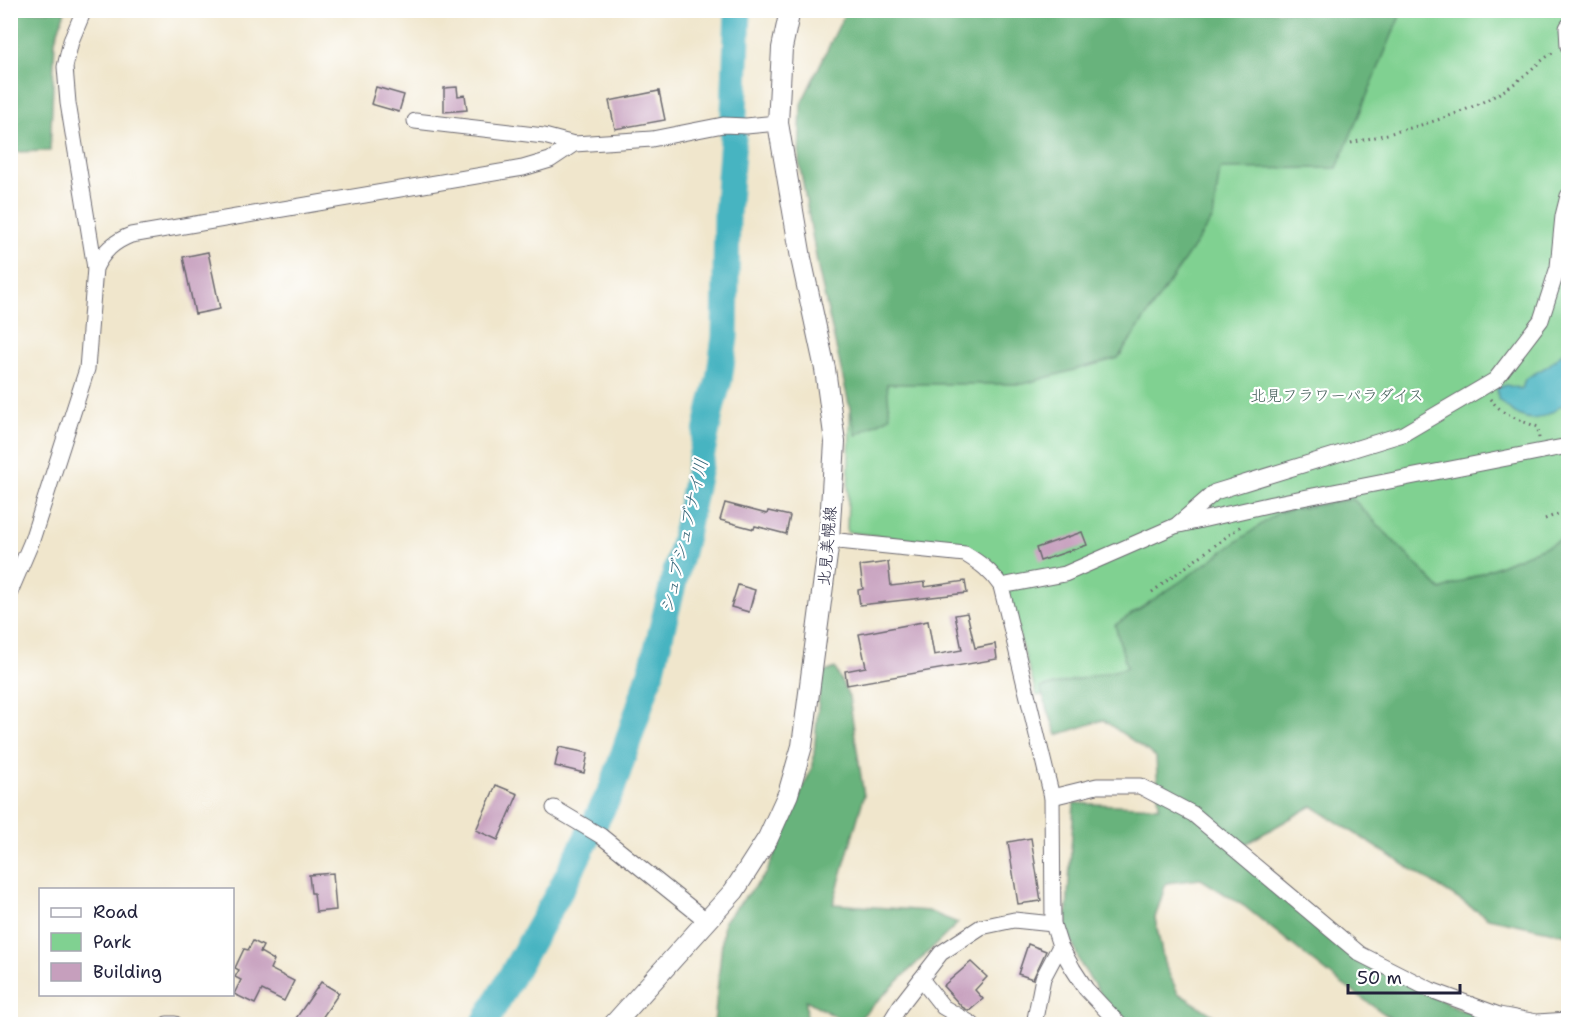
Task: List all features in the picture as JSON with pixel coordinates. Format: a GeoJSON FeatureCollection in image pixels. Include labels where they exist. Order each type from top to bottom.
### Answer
{"type":"FeatureCollection","features":[{"type":"Feature","properties":{"kind":"main road","name":"北見美幌線"},"geometry":{"type":"LineString","coordinates":[[614,1024],[734,891],[768,838],[788,794],[802,746],[829,540],[835,442],[825,369],[801,258],[778,123],[782,48],[790,10]]}},
{"type":"Feature","properties":{"kind":"street"},"geometry":{"type":"LineString","coordinates":[[10,592],[31,543],[87,369],[95,268],[68,104],[65,68],[71,41],[84,10]]}},
{"type":"Feature","properties":{"kind":"street"},"geometry":{"type":"LineString","coordinates":[[1568,45],[1569,26]]}},
{"type":"Feature","properties":{"kind":"street"},"geometry":{"type":"LineString","coordinates":[[415,121],[544,136],[574,144],[652,139],[723,125],[746,126],[778,123]]}},
{"type":"Feature","properties":{"kind":"street"},"geometry":{"type":"LineString","coordinates":[[95,268],[103,252],[116,241],[131,235],[523,168],[550,160],[574,144]]}},
{"type":"Feature","properties":{"kind":"street"},"geometry":{"type":"LineString","coordinates":[[1175,526],[1215,492],[1403,434],[1496,380],[1541,320],[1558,267],[1563,216],[1569,196]]}},
{"type":"Feature","properties":{"kind":"street"},"geometry":{"type":"LineString","coordinates":[[1001,586],[1065,574],[1175,526],[1272,504],[1569,446]]}},
{"type":"Feature","properties":{"kind":"street"},"geometry":{"type":"LineString","coordinates":[[829,540],[964,554],[994,574],[1001,586],[1052,797],[1053,924],[1060,946],[1086,990],[1119,1024]]}},
{"type":"Feature","properties":{"kind":"street"},"geometry":{"type":"LineString","coordinates":[[1052,797],[1097,786],[1140,786],[1193,813],[1360,954],[1431,990],[1499,1015],[1536,1022],[1569,1020]]}},
{"type":"Feature","properties":{"kind":"street"},"geometry":{"type":"LineString","coordinates":[[554,808],[601,836],[707,921]]}},
{"type":"Feature","properties":{"kind":"street"},"geometry":{"type":"LineString","coordinates":[[889,1024],[900,1006],[942,953],[981,927],[1014,920],[1053,924]]}},
{"type":"Feature","properties":{"kind":"street"},"geometry":{"type":"LineString","coordinates":[[1034,1024],[1043,978],[1060,946]]}},
{"type":"Feature","properties":{"kind":"street"},"geometry":{"type":"LineString","coordinates":[[921,979],[943,1006],[972,1024]]}},
{"type":"Feature","properties":{"kind":"street"},"geometry":{"type":"LineString","coordinates":[[167,1024],[175,1024]]}},
{"type":"Feature","properties":{"kind":"path"},"geometry":{"type":"LineString","coordinates":[[1351,143],[1440,120],[1472,107],[1521,79],[1541,60],[1568,45]]}},
{"type":"Feature","properties":{"kind":"path"},"geometry":{"type":"LineString","coordinates":[[1496,380],[1490,399],[1500,410],[1515,419],[1538,427],[1540,452]]}},
{"type":"Feature","properties":{"kind":"path"},"geometry":{"type":"LineString","coordinates":[[1545,519],[1569,510]]}},
{"type":"Feature","properties":{"kind":"path"},"geometry":{"type":"LineString","coordinates":[[1152,592],[1244,524]]}},
{"type":"Feature","properties":{"kind":"green space"},"geometry":{"type":"Polygon","coordinates":[[[846,10],[1402,11],[1337,168],[1220,169],[1213,218],[1118,358],[1023,384],[887,384],[890,417],[856,435],[818,268],[799,161],[801,104],[846,10]]]}},
{"type":"Feature","properties":{"kind":"green space"},"geometry":{"type":"Polygon","coordinates":[[[10,11],[65,11],[55,40],[50,151],[11,152],[10,11]]]}},
{"type":"Feature","properties":{"kind":"green space","name":"北見フラワーパラダイス"},"geometry":{"type":"Polygon","coordinates":[[[1328,11],[1568,11],[1568,579],[1131,680],[1037,696],[1000,573],[970,550],[935,543],[847,532],[851,385],[1328,11]]]}},
{"type":"Feature","properties":{"kind":"green space"},"geometry":{"type":"Polygon","coordinates":[[[1353,499],[1441,590],[1568,537],[1568,935],[1488,918],[1312,806],[1242,846],[1339,946],[1458,1009],[1528,1024],[1399,1024],[1339,982],[1244,906],[1201,879],[1166,883],[1155,918],[1164,963],[1178,993],[1227,1024],[1131,1024],[1105,1001],[1081,965],[1066,927],[1074,803],[1159,807],[1156,757],[1103,720],[1057,735],[1040,688],[1127,668],[1115,625],[1279,512],[1353,499]]]}},
{"type":"Feature","properties":{"kind":"green space"},"geometry":{"type":"Polygon","coordinates":[[[835,668],[849,697],[864,796],[833,904],[928,911],[958,923],[854,1024],[849,1024],[806,1000],[807,1024],[714,1024],[724,921],[766,874],[813,765],[821,674],[835,668]]]}},
{"type":"Feature","properties":{"kind":"water"},"geometry":{"type":"Polygon","coordinates":[[[1568,348],[1568,401],[1549,414],[1533,419],[1517,414],[1498,399],[1497,388],[1506,385],[1522,389],[1525,379],[1548,366],[1568,348]]]}},
{"type":"Feature","properties":{"kind":"building"},"geometry":{"type":"Polygon","coordinates":[[[376,87],[404,95],[399,112],[371,104],[376,87]]]}},
{"type":"Feature","properties":{"kind":"building"},"geometry":{"type":"Polygon","coordinates":[[[457,87],[458,96],[465,95],[467,110],[444,112],[444,88],[457,87]]]}},
{"type":"Feature","properties":{"kind":"building"},"geometry":{"type":"Polygon","coordinates":[[[659,91],[665,120],[615,129],[609,101],[659,91]]]}},
{"type":"Feature","properties":{"kind":"building"},"geometry":{"type":"Polygon","coordinates":[[[208,252],[220,309],[195,314],[183,257],[208,252]]]}},
{"type":"Feature","properties":{"kind":"building"},"geometry":{"type":"Polygon","coordinates":[[[725,503],[767,514],[768,511],[790,516],[786,534],[720,520],[725,503]]]}},
{"type":"Feature","properties":{"kind":"building"},"geometry":{"type":"Polygon","coordinates":[[[1082,532],[1087,545],[1040,561],[1036,548],[1082,532]]]}},
{"type":"Feature","properties":{"kind":"building"},"geometry":{"type":"Polygon","coordinates":[[[888,562],[891,586],[925,582],[925,587],[965,581],[967,593],[860,605],[858,590],[863,589],[860,566],[888,562]]]}},
{"type":"Feature","properties":{"kind":"building"},"geometry":{"type":"Polygon","coordinates":[[[738,585],[755,590],[749,612],[731,607],[738,585]]]}},
{"type":"Feature","properties":{"kind":"building"},"geometry":{"type":"Polygon","coordinates":[[[967,613],[975,648],[995,644],[997,659],[847,685],[845,671],[866,667],[859,634],[928,621],[934,655],[962,650],[955,615],[967,613]]]}},
{"type":"Feature","properties":{"kind":"building"},"geometry":{"type":"Polygon","coordinates":[[[559,747],[588,753],[584,773],[555,766],[559,747]]]}},
{"type":"Feature","properties":{"kind":"building"},"geometry":{"type":"Polygon","coordinates":[[[496,785],[518,794],[498,840],[476,830],[496,785]]]}},
{"type":"Feature","properties":{"kind":"building"},"geometry":{"type":"Polygon","coordinates":[[[1031,838],[1041,901],[1018,904],[1008,842],[1031,838]]]}},
{"type":"Feature","properties":{"kind":"building"},"geometry":{"type":"Polygon","coordinates":[[[333,873],[336,910],[316,912],[309,875],[333,873]]]}},
{"type":"Feature","properties":{"kind":"building"},"geometry":{"type":"Polygon","coordinates":[[[253,941],[263,946],[260,952],[274,960],[270,969],[294,981],[284,1001],[262,990],[255,1004],[234,994],[241,980],[235,977],[239,970],[235,968],[244,949],[248,950],[253,941]]]}},
{"type":"Feature","properties":{"kind":"building"},"geometry":{"type":"Polygon","coordinates":[[[1028,944],[1046,951],[1033,979],[1018,974],[1028,944]]]}},
{"type":"Feature","properties":{"kind":"building"},"geometry":{"type":"Polygon","coordinates":[[[971,962],[987,977],[975,990],[983,999],[969,1011],[962,1007],[943,986],[971,962]]]}},
{"type":"Feature","properties":{"kind":"building"},"geometry":{"type":"Polygon","coordinates":[[[321,982],[339,993],[318,1024],[292,1024],[321,982]]]}},
{"type":"Feature","properties":{"kind":"waterway","name":"シュブシュブナイ川"},"geometry":{"type":"LineString","coordinates":[[484,1024],[561,889],[612,789],[652,669],[684,540],[719,380],[725,337],[727,215],[733,139],[738,10]]}}]}
